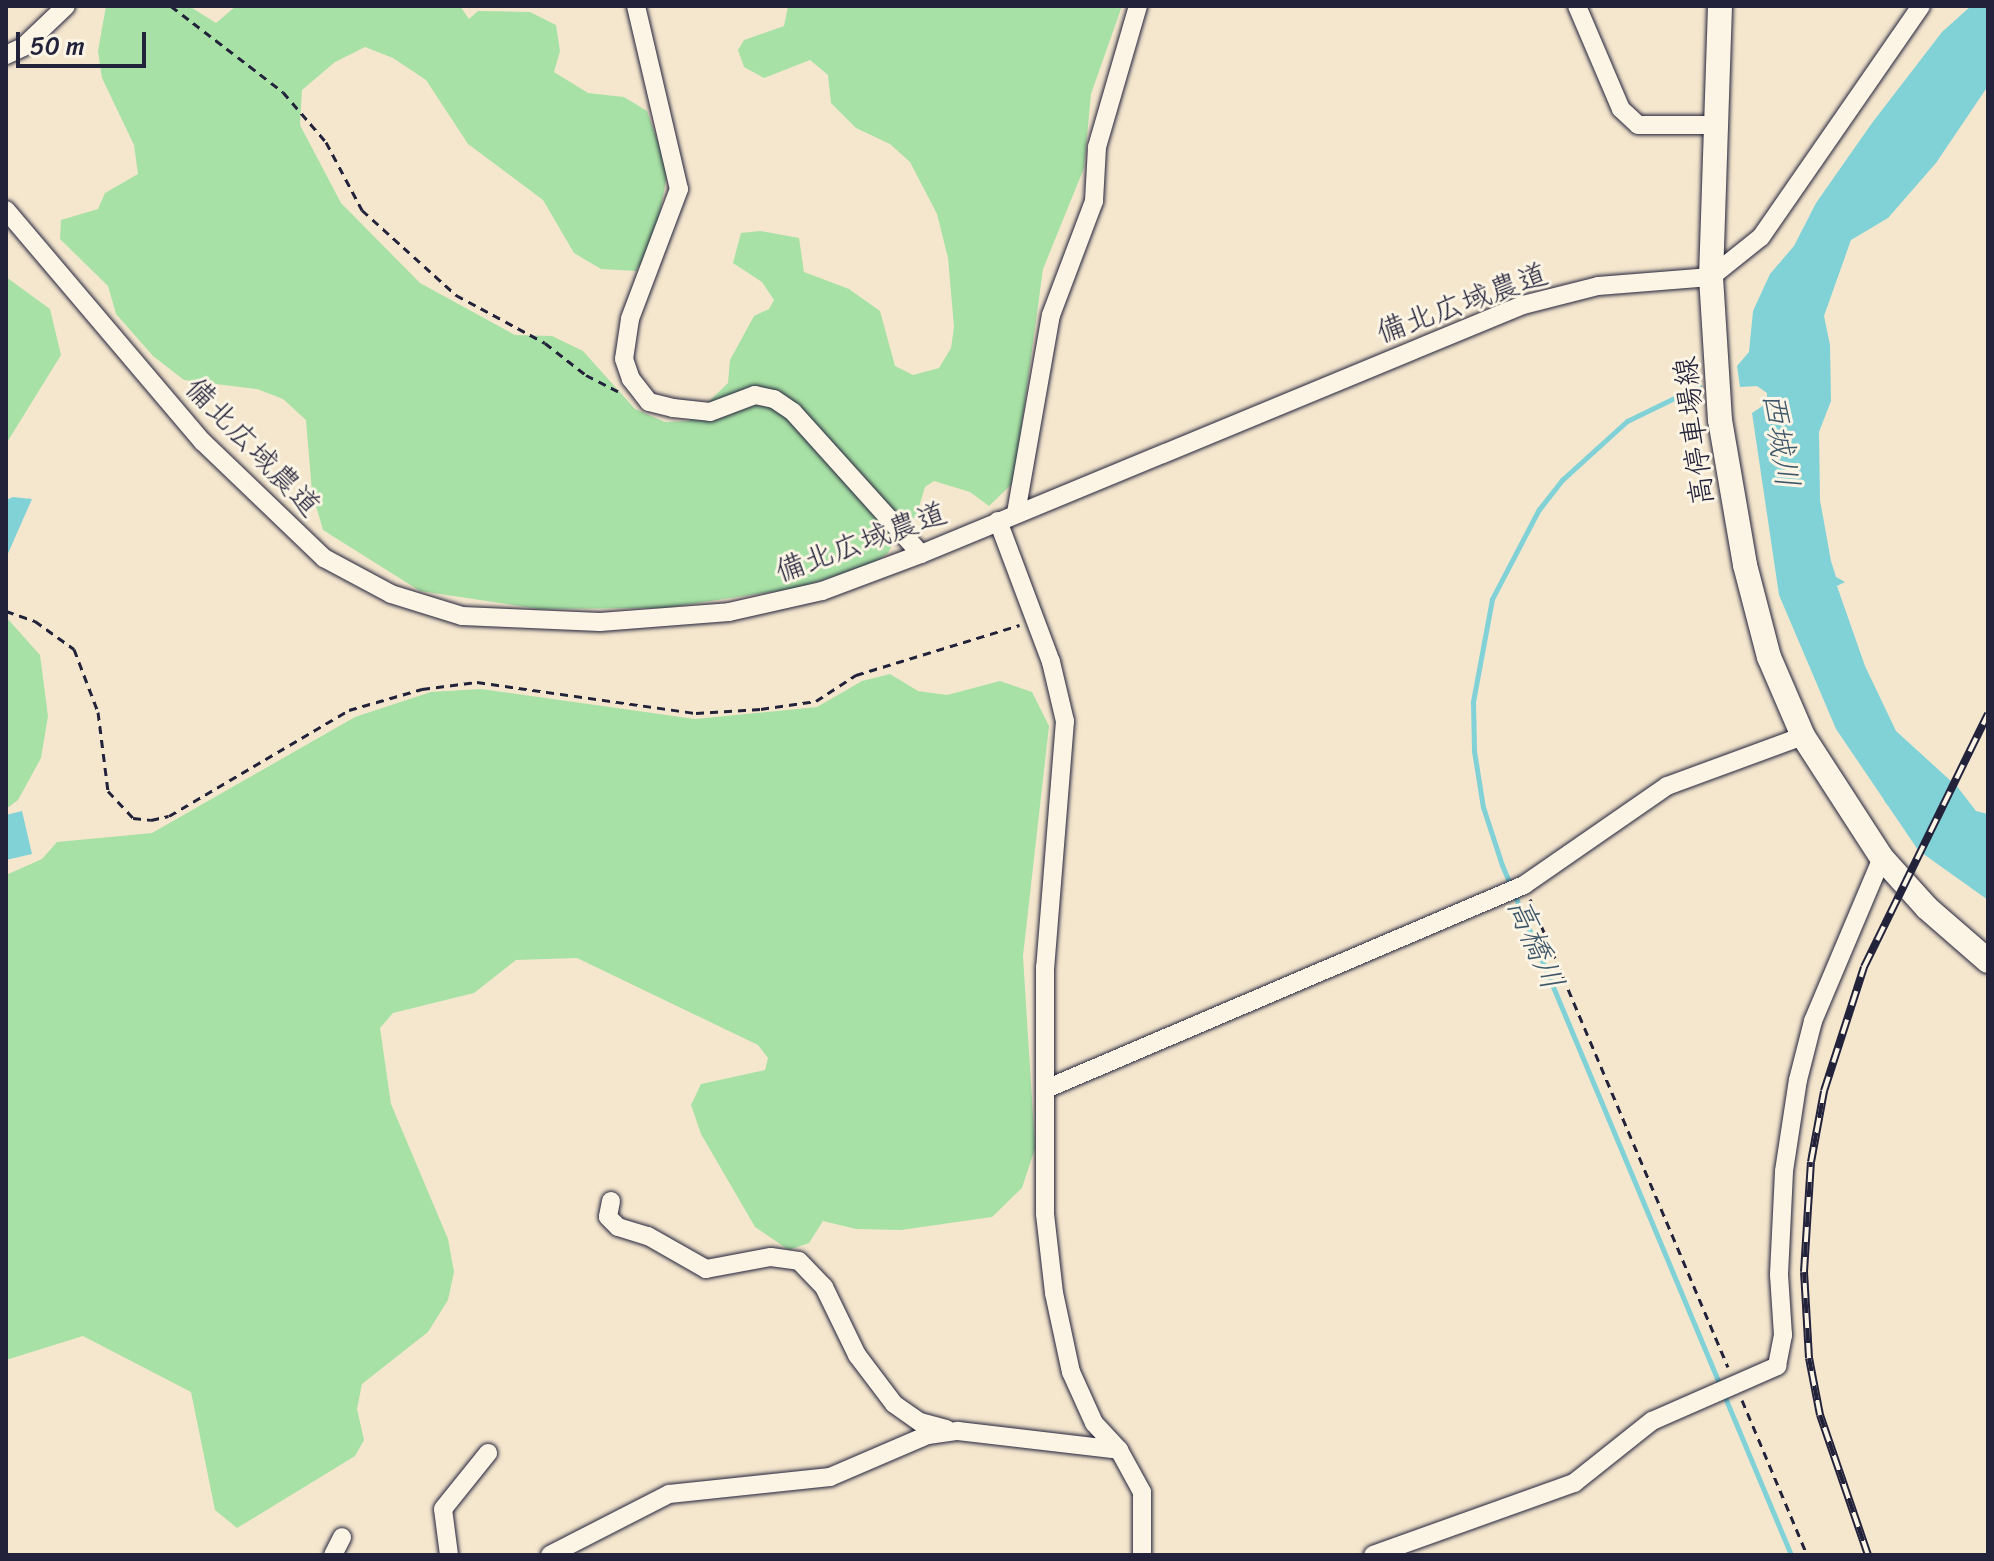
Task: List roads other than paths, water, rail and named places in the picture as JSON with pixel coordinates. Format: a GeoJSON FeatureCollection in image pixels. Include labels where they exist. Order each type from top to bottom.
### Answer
{"type":"FeatureCollection","features":[{"type":"Feature","properties":{"kind":"main road","name":"高停車場線"},"geometry":{"type":"LineString","coordinates":[[1720,6],[1711,277],[1720,420],[1745,565],[1769,657],[1803,736],[1882,858],[1927,908],[1988,961]]}},
{"type":"Feature","properties":{"kind":"street"},"geometry":{"type":"LineString","coordinates":[[6,55],[23,47],[66,6]]}},
{"type":"Feature","properties":{"kind":"street"},"geometry":{"type":"LineString","coordinates":[[636,6],[679,189],[630,319],[624,359],[631,379],[649,402],[710,412],[755,395],[774,399],[793,412],[921,554]]}},
{"type":"Feature","properties":{"kind":"street"},"geometry":{"type":"LineString","coordinates":[[1016,513],[1051,315],[1094,201],[1097,147],[1138,6]]}},
{"type":"Feature","properties":{"kind":"street"},"geometry":{"type":"LineString","coordinates":[[1577,6],[1621,109],[1638,125],[1716,125]]}},
{"type":"Feature","properties":{"kind":"street"},"geometry":{"type":"LineString","coordinates":[[1711,277],[1761,237],[1921,6]]}},
{"type":"Feature","properties":{"kind":"street","name":"備北広域農道"},"geometry":{"type":"LineString","coordinates":[[6,210],[203,442],[264,506],[324,558],[391,594],[462,616],[600,622],[780,602],[921,554],[1523,305],[1598,286],[1711,277]]}},
{"type":"Feature","properties":{"kind":"street"},"geometry":{"type":"LineString","coordinates":[[998,521],[1061,697],[1066,749],[1045,967],[1045,1214],[1054,1293],[1071,1372],[1094,1423],[1119,1450],[1145,1507],[1142,1555]]}},
{"type":"Feature","properties":{"kind":"street"},"geometry":{"type":"LineString","coordinates":[[1046,1089],[1517,888],[1667,786],[1803,736]]}},
{"type":"Feature","properties":{"kind":"street"},"geometry":{"type":"LineString","coordinates":[[1373,1555],[1574,1483],[1652,1421],[1777,1366],[1782,1358],[1784,1171],[1798,1080],[1813,1021],[1882,858]]}},
{"type":"Feature","properties":{"kind":"street"},"geometry":{"type":"LineString","coordinates":[[611,1201],[608,1217],[618,1227],[648,1236],[706,1269],[771,1257],[799,1261],[824,1287],[857,1355],[894,1404],[920,1422],[958,1431],[1119,1450]]}},
{"type":"Feature","properties":{"kind":"street"},"geometry":{"type":"LineString","coordinates":[[550,1555],[677,1491],[830,1477],[928,1435],[958,1431]]}},
{"type":"Feature","properties":{"kind":"street"},"geometry":{"type":"LineString","coordinates":[[449,1555],[443,1509],[488,1453]]}},
{"type":"Feature","properties":{"kind":"street"},"geometry":{"type":"LineString","coordinates":[[333,1555],[342,1537]]}},
{"type":"Feature","properties":{"kind":"water"},"geometry":{"type":"Polygon","coordinates":[[[1971,6],[1988,6],[1988,86],[1936,163],[1888,218],[1851,240],[1824,316],[1830,345],[1831,401],[1819,432],[1820,500],[1831,561],[1836,577],[1845,582],[1837,586],[1865,666],[1896,731],[1952,782],[1918,850],[1836,729],[1779,595],[1752,413],[1767,403],[1767,393],[1757,386],[1740,387],[1737,366],[1749,352],[1753,311],[1770,274],[1794,246],[1816,203],[1942,32],[1971,6]]]}},
{"type":"Feature","properties":{"kind":"water"},"geometry":{"type":"Polygon","coordinates":[[[13,497],[32,499],[6,558],[6,500],[13,497]]]}},
{"type":"Feature","properties":{"kind":"water"},"geometry":{"type":"Polygon","coordinates":[[[1956,785],[1976,811],[1988,814],[1988,900],[1922,853],[1956,785]]]}},
{"type":"Feature","properties":{"kind":"water"},"geometry":{"type":"Polygon","coordinates":[[[22,811],[32,854],[6,860],[6,815],[22,811]]]}},
{"type":"Feature","properties":{"kind":"waterway","name":"高橋川"},"geometry":{"type":"LineString","coordinates":[[1699,386],[1627,421],[1562,480],[1539,509],[1492,599],[1473,702],[1474,751],[1483,807],[1502,865],[1791,1555]]}},
{"type":"Feature","properties":{"kind":"waterway","name":"西城川"},"geometry":{"type":"LineString","coordinates":[[1899,794],[1988,875]]}},
{"type":"Feature","properties":{"kind":"railway"},"geometry":{"type":"LineString","coordinates":[[1868,1555],[1820,1415],[1809,1358],[1804,1272],[1811,1162],[1824,1091],[1864,967],[1988,714]]}}]}
